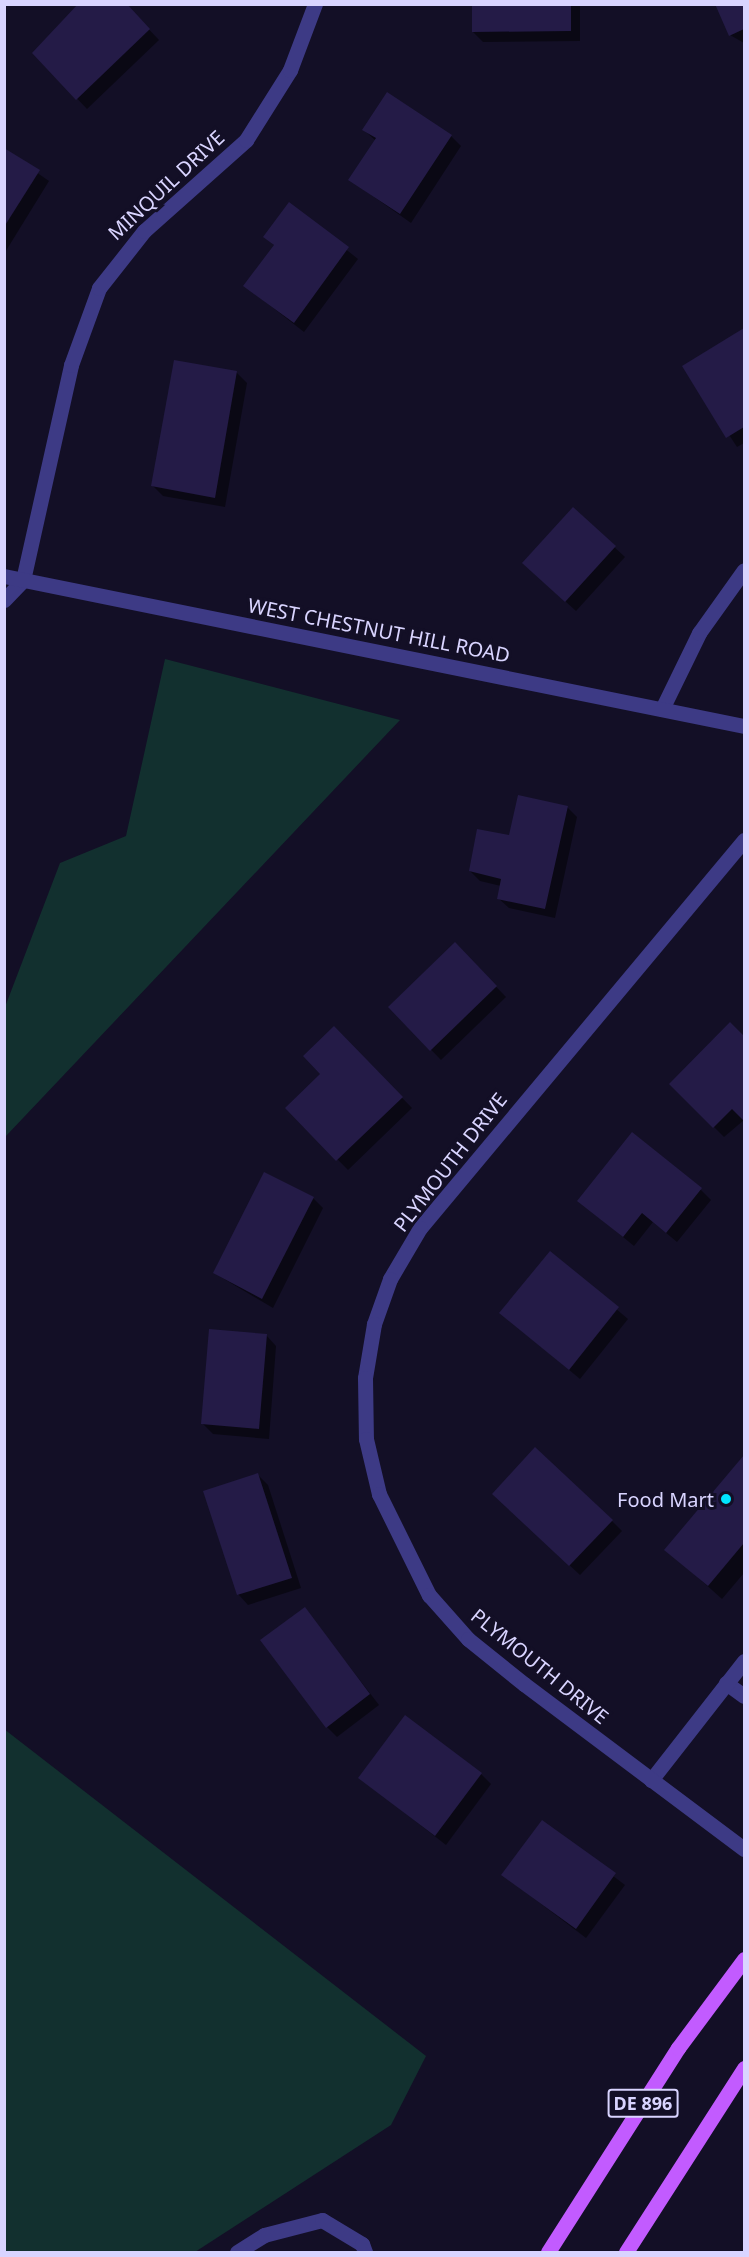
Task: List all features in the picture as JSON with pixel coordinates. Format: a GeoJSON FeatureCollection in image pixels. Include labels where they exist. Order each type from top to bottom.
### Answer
{"type":"FeatureCollection","features":[{"type":"Feature","properties":{"kind":"main road","name":"DE 896"},"geometry":{"type":"LineString","coordinates":[[548,2253],[678,2048],[744,1959]]}},
{"type":"Feature","properties":{"kind":"main road","name":"DE 896"},"geometry":{"type":"LineString","coordinates":[[626,2253],[744,2068]]}},
{"type":"Feature","properties":{"kind":"street","name":"MINQUIL DRIVE"},"geometry":{"type":"LineString","coordinates":[[23,580],[71,365],[99,288],[144,231],[246,140],[290,70],[315,4]]}},
{"type":"Feature","properties":{"kind":"street"},"geometry":{"type":"LineString","coordinates":[[662,709],[699,633],[744,570]]}},
{"type":"Feature","properties":{"kind":"street","name":"WEST CHESTNUT HILL ROAD"},"geometry":{"type":"LineString","coordinates":[[4,576],[744,726]]}},
{"type":"Feature","properties":{"kind":"street"},"geometry":{"type":"LineString","coordinates":[[4,600],[23,580]]}},
{"type":"Feature","properties":{"kind":"street","name":"PLYMOUTH DRIVE"},"geometry":{"type":"LineString","coordinates":[[744,840],[420,1228],[390,1279],[365,1378],[366,1439],[379,1494],[429,1595],[468,1639],[744,1849]]}},
{"type":"Feature","properties":{"kind":"street"},"geometry":{"type":"LineString","coordinates":[[651,1780],[744,1661]]}},
{"type":"Feature","properties":{"kind":"street"},"geometry":{"type":"LineString","coordinates":[[726,1683],[744,1696]]}},
{"type":"Feature","properties":{"kind":"street"},"geometry":{"type":"LineString","coordinates":[[237,2253],[264,2235],[322,2220],[362,2244],[365,2253]]}},
{"type":"Feature","properties":{"kind":"green space"},"geometry":{"type":"Polygon","coordinates":[[[165,659],[400,720],[6,1136],[5,1146],[5,1007],[60,863],[126,836],[165,659]]]}},
{"type":"Feature","properties":{"kind":"green space"},"geometry":{"type":"Polygon","coordinates":[[[4,1729],[426,2056],[391,2125],[195,2252],[5,2252],[4,1729]]]}},
{"type":"Feature","properties":{"kind":"building"},"geometry":{"type":"Polygon","coordinates":[[[78,4],[127,4],[150,29],[76,100],[32,53],[78,4]]]}},
{"type":"Feature","properties":{"kind":"building"},"geometry":{"type":"Polygon","coordinates":[[[472,4],[571,4],[571,31],[472,32],[472,4]]]}},
{"type":"Feature","properties":{"kind":"building"},"geometry":{"type":"Polygon","coordinates":[[[715,4],[744,4],[744,29],[729,36],[715,4]]]}},
{"type":"Feature","properties":{"kind":"building"},"geometry":{"type":"Polygon","coordinates":[[[387,92],[452,135],[400,214],[348,180],[376,138],[362,130],[387,92]]]}},
{"type":"Feature","properties":{"kind":"building"},"geometry":{"type":"Polygon","coordinates":[[[4,148],[40,170],[4,227],[4,148]]]}},
{"type":"Feature","properties":{"kind":"building"},"geometry":{"type":"Polygon","coordinates":[[[289,202],[349,247],[294,323],[243,286],[274,245],[263,237],[289,202]]]}},
{"type":"Feature","properties":{"kind":"building"},"geometry":{"type":"Polygon","coordinates":[[[744,328],[744,427],[726,438],[682,366],[744,328]]]}},
{"type":"Feature","properties":{"kind":"building"},"geometry":{"type":"Polygon","coordinates":[[[174,360],[237,371],[215,498],[151,486],[174,360]]]}},
{"type":"Feature","properties":{"kind":"building"},"geometry":{"type":"Polygon","coordinates":[[[573,507],[616,546],[565,602],[522,563],[573,507]]]}},
{"type":"Feature","properties":{"kind":"building"},"geometry":{"type":"Polygon","coordinates":[[[518,795],[568,806],[545,909],[497,899],[501,879],[469,871],[477,829],[509,835],[518,795]]]}},
{"type":"Feature","properties":{"kind":"building"},"geometry":{"type":"Polygon","coordinates":[[[455,942],[497,986],[430,1051],[388,1007],[455,942]]]}},
{"type":"Feature","properties":{"kind":"building"},"geometry":{"type":"Polygon","coordinates":[[[730,1022],[744,1036],[744,1121],[732,1109],[713,1128],[669,1084],[730,1022]]]}},
{"type":"Feature","properties":{"kind":"building"},"geometry":{"type":"Polygon","coordinates":[[[334,1026],[403,1097],[336,1161],[285,1108],[320,1074],[303,1056],[334,1026]]]}},
{"type":"Feature","properties":{"kind":"building"},"geometry":{"type":"Polygon","coordinates":[[[632,1132],[702,1188],[666,1233],[642,1213],[623,1237],[577,1201],[632,1132]]]}},
{"type":"Feature","properties":{"kind":"building"},"geometry":{"type":"Polygon","coordinates":[[[264,1172],[314,1197],[262,1299],[213,1273],[264,1172]]]}},
{"type":"Feature","properties":{"kind":"building"},"geometry":{"type":"Polygon","coordinates":[[[550,1251],[619,1307],[569,1370],[499,1313],[550,1251]]]}},
{"type":"Feature","properties":{"kind":"building"},"geometry":{"type":"Polygon","coordinates":[[[209,1329],[267,1334],[259,1429],[201,1424],[209,1329]]]}},
{"type":"Feature","properties":{"kind":"building"},"geometry":{"type":"Polygon","coordinates":[[[535,1447],[613,1520],[569,1566],[492,1494],[535,1447]]]}},
{"type":"Feature","properties":{"kind":"building","name":"Food Mart"},"geometry":{"type":"Polygon","coordinates":[[[744,1455],[744,1543],[708,1586],[664,1550],[744,1455]]]}},
{"type":"Feature","properties":{"kind":"building"},"geometry":{"type":"Polygon","coordinates":[[[258,1473],[292,1578],[237,1595],[203,1491],[258,1473]]]}},
{"type":"Feature","properties":{"kind":"building"},"geometry":{"type":"Polygon","coordinates":[[[305,1607],[370,1694],[326,1728],[260,1640],[305,1607]]]}},
{"type":"Feature","properties":{"kind":"building"},"geometry":{"type":"Polygon","coordinates":[[[405,1715],[482,1773],[435,1836],[358,1778],[405,1715]]]}},
{"type":"Feature","properties":{"kind":"building"},"geometry":{"type":"Polygon","coordinates":[[[542,1820],[616,1873],[576,1929],[501,1875],[542,1820]]]}},
{"type":"Feature","properties":{"kind":"place","name":"Food Mart"},"geometry":{"type":"Point","coordinates":[726,1499]}}]}
